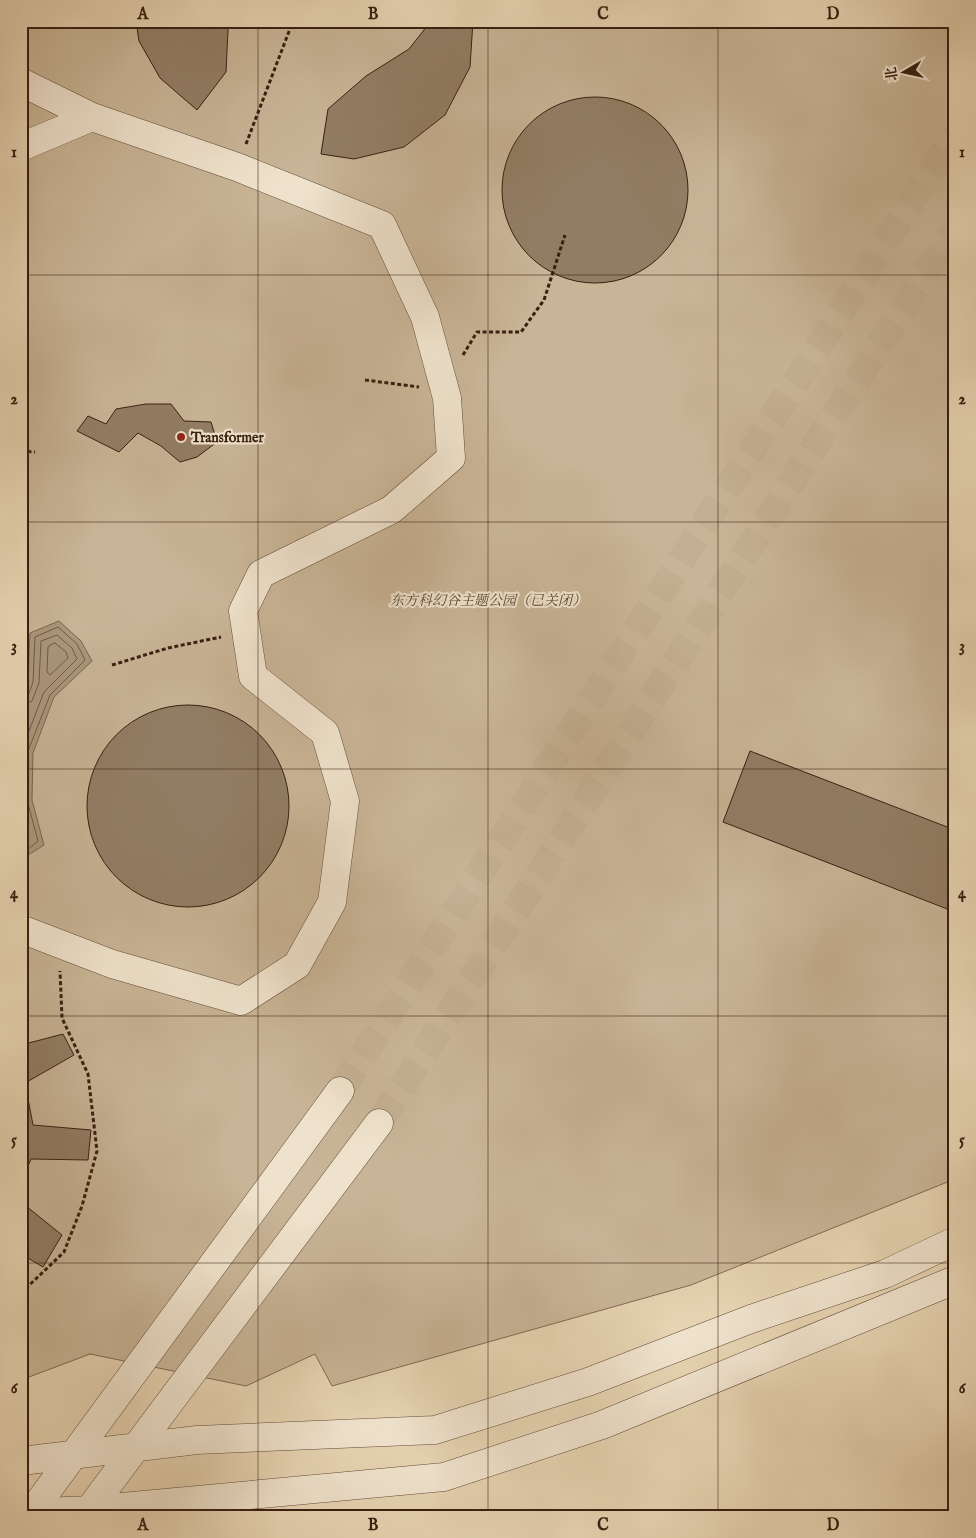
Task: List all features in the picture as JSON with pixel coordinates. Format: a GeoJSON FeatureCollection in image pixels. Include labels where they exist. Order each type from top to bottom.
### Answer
{"type":"FeatureCollection","features":[{"type":"Feature","properties":{"kind":"street"},"geometry":{"type":"LineString","coordinates":[[21,82],[92,117],[237,167],[382,225],[425,317],[447,398],[451,458],[391,510],[261,574],[243,611],[253,676],[325,732],[345,801],[332,902],[297,965],[241,1001],[112,964],[21,930]]}},
{"type":"Feature","properties":{"kind":"street"},"geometry":{"type":"LineString","coordinates":[[21,147],[92,117]]}},
{"type":"Feature","properties":{"kind":"street"},"geometry":{"type":"LineString","coordinates":[[26,1513],[76,1455],[340,1092]]}},
{"type":"Feature","properties":{"kind":"street"},"geometry":{"type":"LineString","coordinates":[[90,1510],[379,1123]]}},
{"type":"Feature","properties":{"kind":"street"},"geometry":{"type":"LineString","coordinates":[[21,1461],[197,1440],[435,1430],[588,1382],[752,1319],[885,1274],[955,1242]]}},
{"type":"Feature","properties":{"kind":"street"},"geometry":{"type":"LineString","coordinates":[[26,1513],[90,1510],[444,1477],[602,1425],[955,1280]]}},
{"type":"Feature","properties":{"kind":"path"},"geometry":{"type":"LineString","coordinates":[[237,167],[293,21]]}},
{"type":"Feature","properties":{"kind":"path"},"geometry":{"type":"LineString","coordinates":[[365,380],[401,386],[444,388],[477,332],[521,332],[544,300],[565,236]]}},
{"type":"Feature","properties":{"kind":"path"},"geometry":{"type":"LineString","coordinates":[[21,451],[35,452]]}},
{"type":"Feature","properties":{"kind":"path"},"geometry":{"type":"LineString","coordinates":[[112,665],[168,648],[246,632]]}},
{"type":"Feature","properties":{"kind":"path"},"geometry":{"type":"LineString","coordinates":[[21,1293],[64,1252],[82,1206],[97,1151],[88,1074],[62,1018],[59,944]]}},
{"type":"Feature","properties":{"kind":"green space","name":"东方科幻谷主题公园（已关闭）"},"geometry":{"type":"Polygon","coordinates":[[[21,21],[955,21],[955,1179],[691,1285],[332,1386],[315,1354],[246,1386],[90,1354],[21,1380],[21,21]]]}},
{"type":"Feature","properties":{"kind":"water"},"geometry":{"type":"Polygon","coordinates":[[[59,621],[81,641],[92,661],[54,697],[33,753],[32,800],[44,845],[25,857],[21,852],[21,699],[28,682],[30,633],[59,621]]]}},
{"type":"Feature","properties":{"kind":"building"},"geometry":{"type":"Polygon","coordinates":[[[136,21],[225,21],[228,30],[226,72],[197,110],[160,78],[139,41],[136,21]]]}},
{"type":"Feature","properties":{"kind":"building"},"geometry":{"type":"Polygon","coordinates":[[[431,21],[473,21],[470,67],[445,115],[404,147],[354,159],[321,154],[328,109],[366,76],[409,49],[431,21]]]}},
{"type":"Feature","properties":{"kind":"building"},"geometry":{"type":"Polygon","coordinates":[[[586,97],[604,97],[631,104],[661,124],[681,154],[688,181],[688,199],[681,226],[661,256],[631,276],[604,283],[586,283],[568,279],[551,272],[536,262],[523,249],[513,234],[506,217],[502,199],[502,181],[506,163],[513,146],[523,131],[536,118],[551,108],[568,101],[586,97]]]}},
{"type":"Feature","properties":{"kind":"building","name":"Transformer"},"geometry":{"type":"Polygon","coordinates":[[[146,404],[171,404],[184,421],[211,422],[217,442],[197,457],[180,462],[161,446],[138,433],[119,452],[77,431],[88,416],[106,424],[116,409],[146,404]]]}},
{"type":"Feature","properties":{"kind":"building"},"geometry":{"type":"Polygon","coordinates":[[[178,705],[198,705],[227,712],[260,734],[282,767],[289,796],[289,816],[282,845],[260,878],[227,900],[198,907],[178,907],[149,900],[116,878],[94,845],[87,816],[87,796],[94,767],[116,734],[149,712],[178,705]]]}},
{"type":"Feature","properties":{"kind":"building"},"geometry":{"type":"Polygon","coordinates":[[[750,751],[955,830],[955,912],[723,822],[750,751]]]}},
{"type":"Feature","properties":{"kind":"building"},"geometry":{"type":"Polygon","coordinates":[[[63,1034],[74,1055],[25,1083],[33,1125],[91,1130],[88,1160],[31,1159],[21,1182],[21,1045],[63,1034]]]}},
{"type":"Feature","properties":{"kind":"building"},"geometry":{"type":"Polygon","coordinates":[[[21,1202],[62,1235],[43,1267],[21,1254],[21,1202]]]}},
{"type":"Feature","properties":{"kind":"tunnel"},"geometry":{"type":"LineString","coordinates":[[340,1091],[955,134]]}},
{"type":"Feature","properties":{"kind":"tunnel"},"geometry":{"type":"LineString","coordinates":[[379,1123],[955,228]]}},
{"type":"Feature","properties":{"kind":"place","name":"Transformer"},"geometry":{"type":"Point","coordinates":[181,437]}}]}
